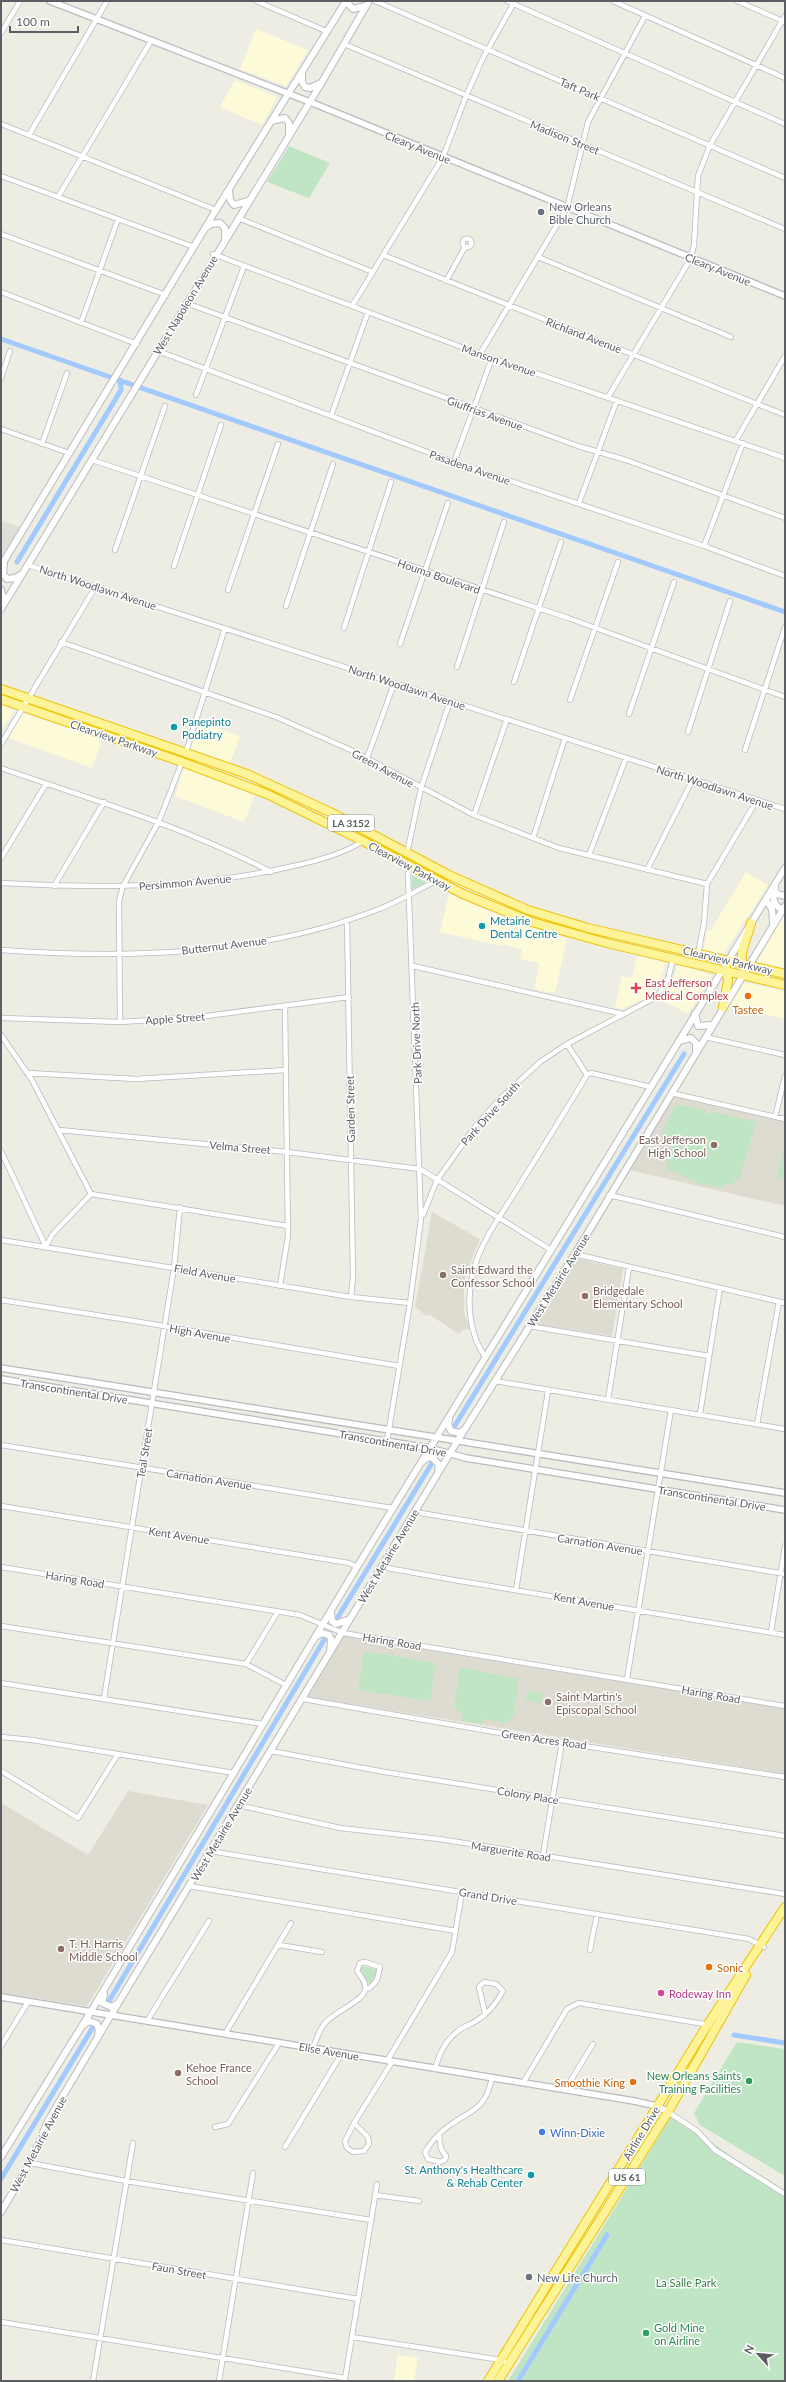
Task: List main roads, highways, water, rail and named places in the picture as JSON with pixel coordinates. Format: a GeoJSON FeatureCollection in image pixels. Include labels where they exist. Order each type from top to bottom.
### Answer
{"type":"FeatureCollection","features":[{"type":"Feature","properties":{"kind":"highway","name":"Clearview Parkway"},"geometry":{"type":"LineString","coordinates":[[1,689],[205,758],[285,790],[444,873],[497,898],[563,921],[716,958],[726,967],[745,969],[756,978],[785,985]]}},
{"type":"Feature","properties":{"kind":"highway","name":"Clearview Parkway"},"geometry":{"type":"LineString","coordinates":[[1,700],[182,762],[267,794],[371,845],[436,880],[532,922],[674,959],[785,974]]}},
{"type":"Feature","properties":{"kind":"highway"},"geometry":{"type":"LineString","coordinates":[[162,755],[167,752],[181,756],[186,752]]}},
{"type":"Feature","properties":{"kind":"highway"},"geometry":{"type":"LineString","coordinates":[[182,762],[186,757],[200,761],[205,758]]}},
{"type":"Feature","properties":{"kind":"highway"},"geometry":{"type":"LineString","coordinates":[[371,845],[388,850],[404,858],[407,853]]}},
{"type":"Feature","properties":{"kind":"highway"},"geometry":{"type":"LineString","coordinates":[[410,867],[416,864],[429,871],[444,873]]}},
{"type":"Feature","properties":{"kind":"highway"},"geometry":{"type":"LineString","coordinates":[[745,969],[742,951],[751,923]]}},
{"type":"Feature","properties":{"kind":"highway"},"geometry":{"type":"LineString","coordinates":[[654,954],[659,950],[676,953],[680,949]]}},
{"type":"Feature","properties":{"kind":"highway"},"geometry":{"type":"LineString","coordinates":[[723,1007],[728,981],[726,967]]}},
{"type":"Feature","properties":{"kind":"highway","name":"Airline Drive"},"geometry":{"type":"LineString","coordinates":[[488,2381],[505,2362],[601,2217],[668,2112],[785,1907]]}},
{"type":"Feature","properties":{"kind":"highway","name":"Airline Drive"},"geometry":{"type":"LineString","coordinates":[[498,2381],[505,2362],[593,2211],[657,2106],[708,2024],[762,1946],[785,1916]]}},
{"type":"Feature","properties":{"kind":"highway"},"geometry":{"type":"LineString","coordinates":[[593,2211],[601,2217]]}},
{"type":"Feature","properties":{"kind":"main road"},"geometry":{"type":"LineString","coordinates":[[347,1],[353,9],[367,4]]}},
{"type":"Feature","properties":{"kind":"main road","name":"West Napoleon Avenue"},"geometry":{"type":"LineString","coordinates":[[2,564],[137,344],[216,210],[287,94],[326,31],[347,1]]}},
{"type":"Feature","properties":{"kind":"main road","name":"West Napoleon Avenue"},"geometry":{"type":"LineString","coordinates":[[1,609],[158,351],[214,255],[225,240],[322,82],[367,4]]}},
{"type":"Feature","properties":{"kind":"main road"},"geometry":{"type":"LineString","coordinates":[[302,71],[302,82],[305,87],[310,88],[322,82]]}},
{"type":"Feature","properties":{"kind":"main road"},"geometry":{"type":"LineString","coordinates":[[271,121],[285,118],[289,124],[289,135]]}},
{"type":"Feature","properties":{"kind":"main road"},"geometry":{"type":"LineString","coordinates":[[230,189],[229,197],[232,203],[237,206],[248,201]]}},
{"type":"Feature","properties":{"kind":"main road"},"geometry":{"type":"LineString","coordinates":[[205,229],[211,224],[220,223],[224,228],[225,240]]}},
{"type":"Feature","properties":{"kind":"main road"},"geometry":{"type":"LineString","coordinates":[[2,564],[3,574],[7,578],[15,578],[23,573]]}},
{"type":"Feature","properties":{"kind":"main road"},"geometry":{"type":"LineString","coordinates":[[1,590],[3,597],[1,609]]}},
{"type":"Feature","properties":{"kind":"main road","name":"West Metairie Avenue"},"geometry":{"type":"LineString","coordinates":[[1,2157],[108,1984],[392,1508],[695,1014],[726,967],[785,868]]}},
{"type":"Feature","properties":{"kind":"main road"},"geometry":{"type":"LineString","coordinates":[[775,885],[777,894],[785,896]]}},
{"type":"Feature","properties":{"kind":"main road"},"geometry":{"type":"LineString","coordinates":[[775,885],[773,900],[776,906],[784,909]]}},
{"type":"Feature","properties":{"kind":"main road"},"geometry":{"type":"LineString","coordinates":[[766,900],[773,913],[771,929]]}},
{"type":"Feature","properties":{"kind":"main road"},"geometry":{"type":"LineString","coordinates":[[759,911],[766,908],[773,913]]}},
{"type":"Feature","properties":{"kind":"main road","name":"West Metairie Avenue"},"geometry":{"type":"LineString","coordinates":[[1,2212],[30,2163],[48,2121],[111,2015],[328,1658],[450,1453],[574,1254],[745,969],[784,909]]}},
{"type":"Feature","properties":{"kind":"main road"},"geometry":{"type":"LineString","coordinates":[[695,1014],[695,1020],[698,1026],[712,1025]]}},
{"type":"Feature","properties":{"kind":"main road"},"geometry":{"type":"LineString","coordinates":[[678,1042],[691,1038],[696,1043],[696,1051]]}},
{"type":"Feature","properties":{"kind":"main road"},"geometry":{"type":"LineString","coordinates":[[451,1413],[448,1424],[451,1431],[460,1433],[466,1429]]}},
{"type":"Feature","properties":{"kind":"main road"},"geometry":{"type":"LineString","coordinates":[[420,1464],[428,1457],[433,1458],[439,1465],[437,1475]]}},
{"type":"Feature","properties":{"kind":"main road"},"geometry":{"type":"LineString","coordinates":[[332,1608],[330,1616],[332,1621],[336,1624],[342,1624],[353,1616]]}},
{"type":"Feature","properties":{"kind":"main road"},"geometry":{"type":"LineString","coordinates":[[315,1637],[320,1633],[329,1635],[331,1647],[328,1658]]}},
{"type":"Feature","properties":{"kind":"main road"},"geometry":{"type":"LineString","coordinates":[[108,1984],[102,2003],[112,2007],[120,2001]]}},
{"type":"Feature","properties":{"kind":"main road"},"geometry":{"type":"LineString","coordinates":[[83,2025],[89,2021],[97,2024],[99,2030],[96,2040]]}},
{"type":"Feature","properties":{"kind":"waterway"},"geometry":{"type":"LineString","coordinates":[[1,339],[785,612]]}},
{"type":"Feature","properties":{"kind":"waterway"},"geometry":{"type":"LineString","coordinates":[[17,562],[121,390],[120,380]]}},
{"type":"Feature","properties":{"kind":"waterway"},"geometry":{"type":"LineString","coordinates":[[454,1427],[684,1054]]}},
{"type":"Feature","properties":{"kind":"waterway"},"geometry":{"type":"LineString","coordinates":[[338,1617],[432,1463]]}},
{"type":"Feature","properties":{"kind":"waterway"},"geometry":{"type":"LineString","coordinates":[[109,2001],[324,1640]]}},
{"type":"Feature","properties":{"kind":"waterway"},"geometry":{"type":"LineString","coordinates":[[1,2179],[93,2027]]}},
{"type":"Feature","properties":{"kind":"waterway"},"geometry":{"type":"LineString","coordinates":[[734,2035],[785,2043]]}},
{"type":"Feature","properties":{"kind":"waterway"},"geometry":{"type":"LineString","coordinates":[[518,2381],[607,2235]]}},
{"type":"Feature","properties":{"kind":"place","name":"New Orleans Bible Church"},"geometry":{"type":"Point","coordinates":[541,212]}},
{"type":"Feature","properties":{"kind":"place","name":"Panepinto Podiatry"},"geometry":{"type":"Point","coordinates":[174,727]}},
{"type":"Feature","properties":{"kind":"place","name":"Metairie Dental Centre"},"geometry":{"type":"Point","coordinates":[482,926]}},
{"type":"Feature","properties":{"kind":"place","name":"East Jefferson Medical Complex"},"geometry":{"type":"Point","coordinates":[636,988]}},
{"type":"Feature","properties":{"kind":"place","name":"Tastee"},"geometry":{"type":"Point","coordinates":[748,996]}},
{"type":"Feature","properties":{"kind":"place","name":"East Jefferson High School"},"geometry":{"type":"Point","coordinates":[714,1145]}},
{"type":"Feature","properties":{"kind":"place","name":"Saint Edward the Confessor School"},"geometry":{"type":"Point","coordinates":[443,1275]}},
{"type":"Feature","properties":{"kind":"place","name":"Bridgedale Elementary School"},"geometry":{"type":"Point","coordinates":[585,1296]}},
{"type":"Feature","properties":{"kind":"place","name":"Saint Martin's Episcopal School"},"geometry":{"type":"Point","coordinates":[548,1702]}},
{"type":"Feature","properties":{"kind":"place","name":"T. H. Harris Middle School"},"geometry":{"type":"Point","coordinates":[61,1949]}},
{"type":"Feature","properties":{"kind":"place","name":"Sonic"},"geometry":{"type":"Point","coordinates":[709,1967]}},
{"type":"Feature","properties":{"kind":"place","name":"Rodeway Inn"},"geometry":{"type":"Point","coordinates":[661,1993]}},
{"type":"Feature","properties":{"kind":"place","name":"Kehoe France School"},"geometry":{"type":"Point","coordinates":[178,2073]}},
{"type":"Feature","properties":{"kind":"place","name":"New Orleans Saints Training Facilities"},"geometry":{"type":"Point","coordinates":[749,2081]}},
{"type":"Feature","properties":{"kind":"place","name":"Smoothie King"},"geometry":{"type":"Point","coordinates":[633,2082]}},
{"type":"Feature","properties":{"kind":"place","name":"Winn-Dixie"},"geometry":{"type":"Point","coordinates":[542,2132]}},
{"type":"Feature","properties":{"kind":"place","name":"St. Anthony's Healthcare & Rehab Center"},"geometry":{"type":"Point","coordinates":[531,2175]}},
{"type":"Feature","properties":{"kind":"place","name":"New Life Church"},"geometry":{"type":"Point","coordinates":[529,2277]}},
{"type":"Feature","properties":{"kind":"place","name":"Gold Mine on Airline"},"geometry":{"type":"Point","coordinates":[646,2333]}},
{"type":"Feature","properties":{"kind":"park label","name":"La Salle Park"},"geometry":{"type":"Point","coordinates":[686,2282]}}]}
